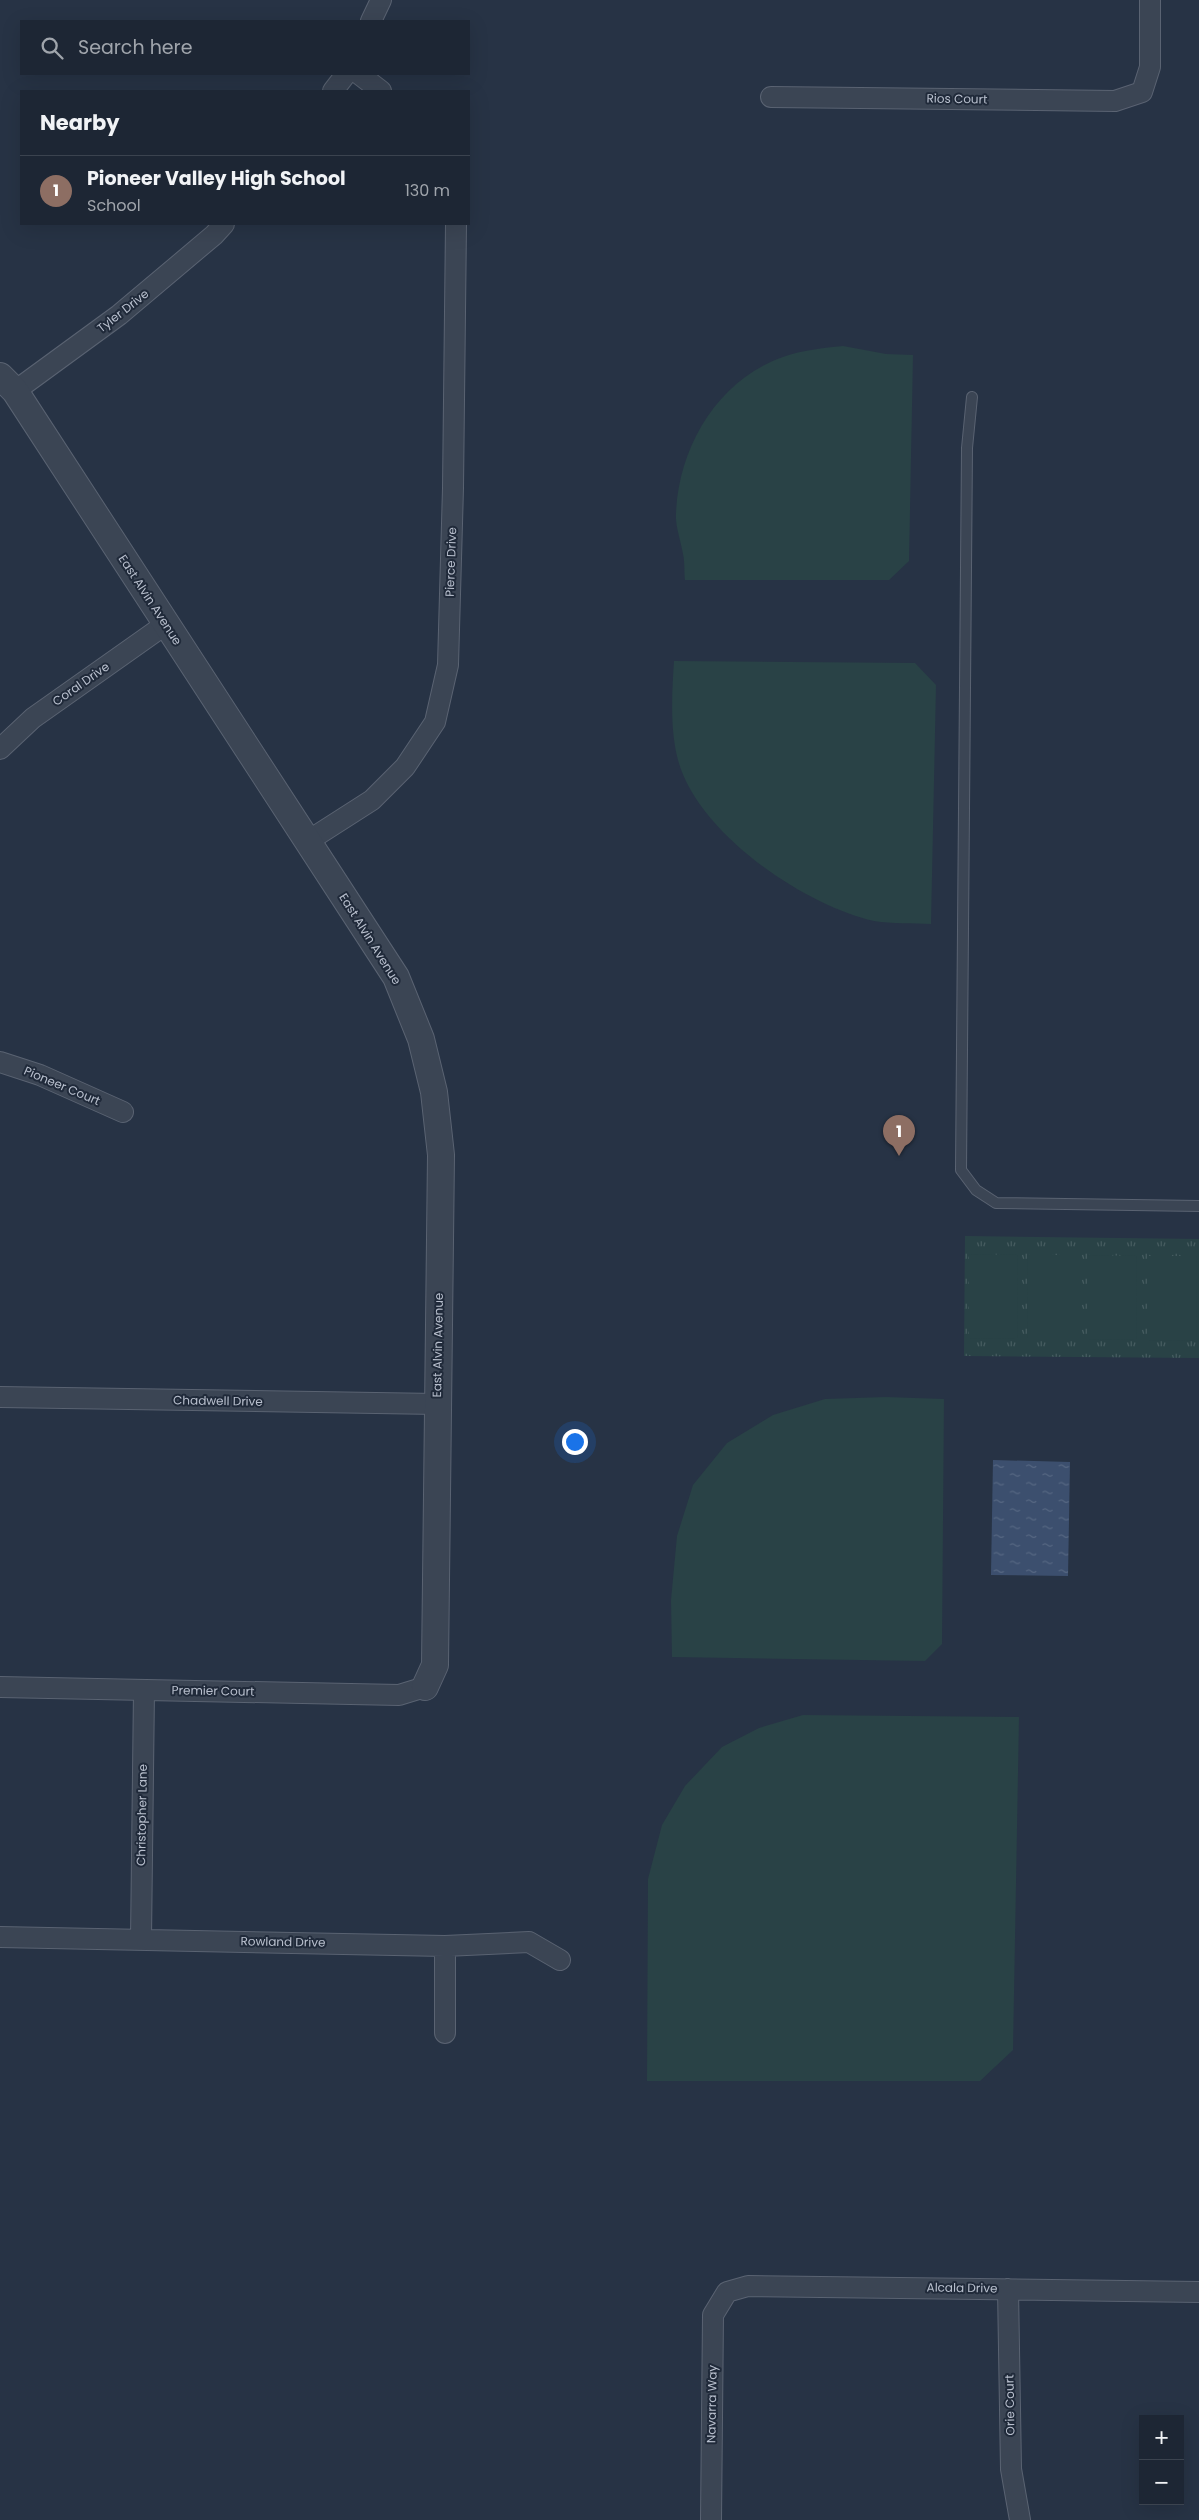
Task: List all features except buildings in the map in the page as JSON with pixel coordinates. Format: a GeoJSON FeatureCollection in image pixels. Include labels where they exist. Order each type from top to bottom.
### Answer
{"type":"FeatureCollection","features":[{"type":"Feature","properties":{"kind":"street"},"geometry":{"type":"LineString","coordinates":[[371,20],[381,0]]}},
{"type":"Feature","properties":{"kind":"street","name":"Rios Court"},"geometry":{"type":"LineString","coordinates":[[771,97],[1115,101],[1142,92],[1150,67],[1150,0]]}},
{"type":"Feature","properties":{"kind":"street"},"geometry":{"type":"LineString","coordinates":[[334,90],[345,75]]}},
{"type":"Feature","properties":{"kind":"street"},"geometry":{"type":"LineString","coordinates":[[360,75],[380,90]]}},
{"type":"Feature","properties":{"kind":"street","name":"Tyler Drive"},"geometry":{"type":"LineString","coordinates":[[7,383],[119,315],[214,235],[223,225]]}},
{"type":"Feature","properties":{"kind":"street","name":"Pierce Drive"},"geometry":{"type":"LineString","coordinates":[[308,841],[372,800],[405,767],[434,722],[444,684],[448,665],[453,498],[456,225]]}},
{"type":"Feature","properties":{"kind":"street","name":"East Alvin Avenue"},"geometry":{"type":"LineString","coordinates":[[7,383],[396,977],[421,1039],[434,1092],[441,1155],[435,1665],[425,1687]]}},
{"type":"Feature","properties":{"kind":"street","name":"Coral Drive"},"geometry":{"type":"LineString","coordinates":[[0,749],[33,718],[166,624]]}},
{"type":"Feature","properties":{"kind":"street","name":"Pioneer Court"},"geometry":{"type":"LineString","coordinates":[[0,1062],[40,1074],[123,1112]]}},
{"type":"Feature","properties":{"kind":"street","name":"Chadwell Drive"},"geometry":{"type":"LineString","coordinates":[[0,1397],[437,1404]]}},
{"type":"Feature","properties":{"kind":"street","name":"Premier Court"},"geometry":{"type":"LineString","coordinates":[[0,1687],[400,1695],[425,1687]]}},
{"type":"Feature","properties":{"kind":"street","name":"Christopher Lane"},"geometry":{"type":"LineString","coordinates":[[141,1939],[144,1690]]}},
{"type":"Feature","properties":{"kind":"street","name":"Rowland Drive"},"geometry":{"type":"LineString","coordinates":[[0,1937],[445,1946],[529,1942],[560,1960]]}},
{"type":"Feature","properties":{"kind":"street"},"geometry":{"type":"LineString","coordinates":[[445,1946],[445,2033]]}},
{"type":"Feature","properties":{"kind":"street","name":"Alcala Drive"},"geometry":{"type":"LineString","coordinates":[[726,2292],[748,2286],[1199,2292]]}},
{"type":"Feature","properties":{"kind":"street","name":"Orie Court"},"geometry":{"type":"LineString","coordinates":[[1008,2289],[1011,2469],[1020,2520]]}},
{"type":"Feature","properties":{"kind":"street","name":"Navarra Way"},"geometry":{"type":"LineString","coordinates":[[711,2520],[713,2315],[726,2292]]}},
{"type":"Feature","properties":{"kind":"lane"},"geometry":{"type":"LineString","coordinates":[[972,397],[967,448],[961,1170],[976,1190],[996,1203],[1199,1206]]}},
{"type":"Feature","properties":{"kind":"green space"},"geometry":{"type":"Polygon","coordinates":[[[843,346],[886,354],[913,355],[909,561],[889,580],[685,580],[684,557],[676,518],[679,488],[694,440],[706,418],[721,399],[739,382],[760,368],[783,357],[798,353],[843,346]]]}},
{"type":"Feature","properties":{"kind":"green space"},"geometry":{"type":"Polygon","coordinates":[[[674,661],[915,663],[936,685],[931,924],[881,922],[846,912],[816,899],[785,882],[755,861],[728,837],[705,811],[687,784],[677,756],[672,721],[674,661]]]}},
{"type":"Feature","properties":{"kind":"green space"},"geometry":{"type":"Polygon","coordinates":[[[965,1236],[1199,1239],[1199,1358],[964,1356],[965,1236]]]}},
{"type":"Feature","properties":{"kind":"green space"},"geometry":{"type":"Polygon","coordinates":[[[969,1254],[1018,1255],[1017,1339],[969,1338],[969,1254]]]}},
{"type":"Feature","properties":{"kind":"green space"},"geometry":{"type":"Polygon","coordinates":[[[1028,1255],[1076,1255],[1076,1339],[1027,1339],[1028,1255]]]}},
{"type":"Feature","properties":{"kind":"green space"},"geometry":{"type":"Polygon","coordinates":[[[1088,1255],[1137,1256],[1136,1340],[1088,1339],[1088,1255]]]}},
{"type":"Feature","properties":{"kind":"green space"},"geometry":{"type":"Polygon","coordinates":[[[1148,1256],[1197,1256],[1196,1341],[1148,1340],[1148,1256]]]}},
{"type":"Feature","properties":{"kind":"green space"},"geometry":{"type":"Polygon","coordinates":[[[886,1397],[944,1399],[942,1644],[925,1661],[672,1657],[671,1600],[677,1536],[693,1485],[727,1443],[773,1415],[825,1399],[886,1397]]]}},
{"type":"Feature","properties":{"kind":"green space"},"geometry":{"type":"Polygon","coordinates":[[[803,1715],[1019,1717],[1013,2050],[980,2081],[647,2081],[648,1879],[662,1825],[685,1786],[722,1747],[759,1728],[803,1715]]]}},
{"type":"Feature","properties":{"kind":"water"},"geometry":{"type":"Polygon","coordinates":[[[993,1460],[1070,1462],[1068,1576],[991,1575],[993,1460]]]}},
{"type":"Feature","properties":{"kind":"place","name":"Pioneer Valley High School"},"geometry":{"type":"Point","coordinates":[899,1156]}}]}
